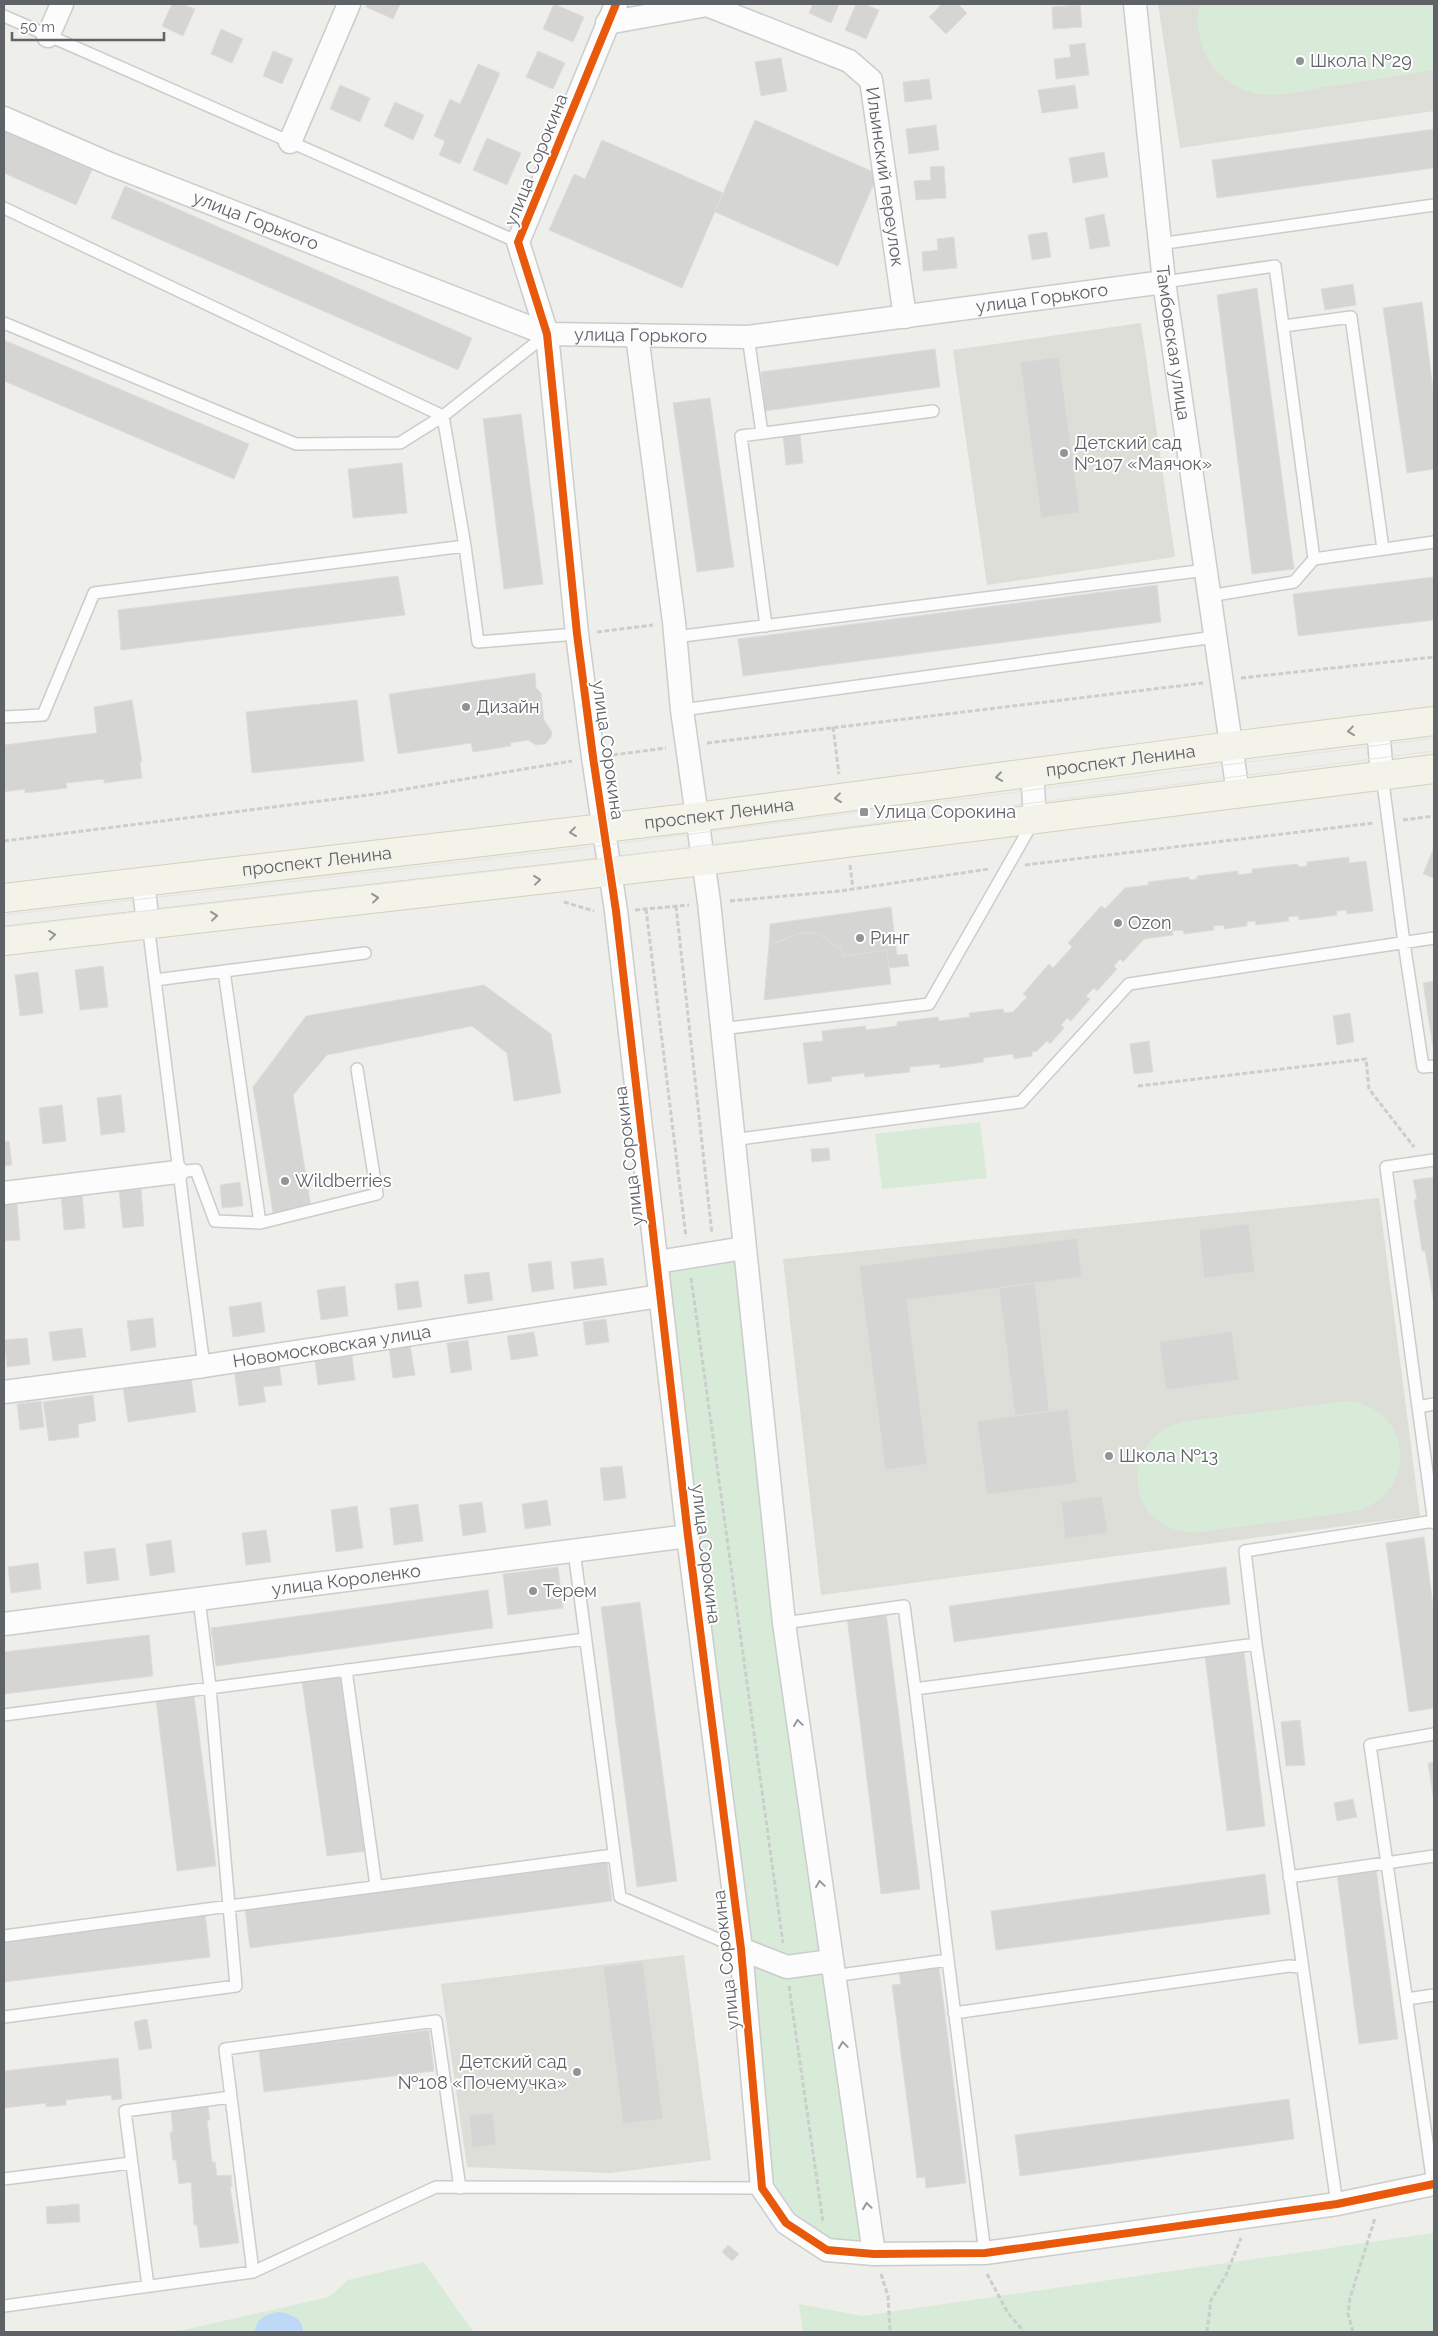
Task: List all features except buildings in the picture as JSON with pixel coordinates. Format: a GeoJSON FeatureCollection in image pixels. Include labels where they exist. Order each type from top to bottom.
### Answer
{"type":"FeatureCollection","features":[{"type":"Feature","properties":{"kind":"main road","name":"проспект Ленина"},"geometry":{"type":"LineString","coordinates":[[4,898],[697,817],[1434,721]]}},
{"type":"Feature","properties":{"kind":"main road"},"geometry":{"type":"LineString","coordinates":[[4,941],[148,923],[704,861],[1238,792],[1434,769]]}},
{"type":"Feature","properties":{"kind":"street"},"geometry":{"type":"LineString","coordinates":[[48,36],[62,4]]}},
{"type":"Feature","properties":{"kind":"street"},"geometry":{"type":"LineString","coordinates":[[290,142],[349,4]]}},
{"type":"Feature","properties":{"kind":"street","name":"Тамбовская улица"},"geometry":{"type":"LineString","coordinates":[[1135,4],[1159,244],[1238,792]]}},
{"type":"Feature","properties":{"kind":"street","name":"Ильинский переулок"},"geometry":{"type":"LineString","coordinates":[[612,13],[707,5],[849,62],[871,80],[905,317]]}},
{"type":"Feature","properties":{"kind":"street","name":"улица Сорокина"},"geometry":{"type":"LineString","coordinates":[[612,13],[518,242],[547,334],[577,634],[616,911],[688,1536],[741,1949],[762,2188],[786,2223],[827,2250],[874,2254],[985,2253],[1337,2204],[1433,2184]]}},
{"type":"Feature","properties":{"kind":"street","name":"улица Горького"},"geometry":{"type":"LineString","coordinates":[[4,118],[110,164],[547,334],[748,337],[1164,282]]}},
{"type":"Feature","properties":{"kind":"street"},"geometry":{"type":"LineString","coordinates":[[637,335],[674,630],[686,745],[704,861],[784,1623],[874,2254]]}},
{"type":"Feature","properties":{"kind":"street"},"geometry":{"type":"LineString","coordinates":[[1378,728],[1382,775]]}},
{"type":"Feature","properties":{"kind":"street"},"geometry":{"type":"LineString","coordinates":[[1032,772],[1036,818]]}},
{"type":"Feature","properties":{"kind":"street"},"geometry":{"type":"LineString","coordinates":[[143,882],[148,923]]}},
{"type":"Feature","properties":{"kind":"street"},"geometry":{"type":"LineString","coordinates":[[4,1192],[178,1172]]}},
{"type":"Feature","properties":{"kind":"street"},"geometry":{"type":"LineString","coordinates":[[657,1262],[744,1248]]}},
{"type":"Feature","properties":{"kind":"street","name":"Новомосковская улица"},"geometry":{"type":"LineString","coordinates":[[4,1392],[204,1366],[660,1296]]}},
{"type":"Feature","properties":{"kind":"street","name":"улица Короленко"},"geometry":{"type":"LineString","coordinates":[[4,1624],[688,1536]]}},
{"type":"Feature","properties":{"kind":"street"},"geometry":{"type":"LineString","coordinates":[[741,1949],[787,1967],[832,1968]]}},
{"type":"Feature","properties":{"kind":"lane"},"geometry":{"type":"LineString","coordinates":[[4,16],[518,242]]}},
{"type":"Feature","properties":{"kind":"lane"},"geometry":{"type":"LineString","coordinates":[[1159,244],[1434,206]]}},
{"type":"Feature","properties":{"kind":"lane"},"geometry":{"type":"LineString","coordinates":[[4,208],[443,416]]}},
{"type":"Feature","properties":{"kind":"lane"},"geometry":{"type":"LineString","coordinates":[[1164,282],[1275,266],[1314,559]]}},
{"type":"Feature","properties":{"kind":"lane"},"geometry":{"type":"LineString","coordinates":[[1284,326],[1351,317],[1383,549]]}},
{"type":"Feature","properties":{"kind":"lane"},"geometry":{"type":"LineString","coordinates":[[4,323],[296,444],[400,443],[443,416],[547,334]]}},
{"type":"Feature","properties":{"kind":"lane"},"geometry":{"type":"LineString","coordinates":[[748,337],[762,433]]}},
{"type":"Feature","properties":{"kind":"lane"},"geometry":{"type":"LineString","coordinates":[[766,626],[742,436],[933,411]]}},
{"type":"Feature","properties":{"kind":"lane"},"geometry":{"type":"LineString","coordinates":[[443,416],[465,546],[478,642],[577,634]]}},
{"type":"Feature","properties":{"kind":"lane"},"geometry":{"type":"LineString","coordinates":[[1209,596],[1294,582],[1314,559],[1434,542]]}},
{"type":"Feature","properties":{"kind":"lane"},"geometry":{"type":"LineString","coordinates":[[4,717],[43,715],[94,593],[465,546]]}},
{"type":"Feature","properties":{"kind":"lane"},"geometry":{"type":"LineString","coordinates":[[674,630],[766,626],[1206,570]]}},
{"type":"Feature","properties":{"kind":"lane"},"geometry":{"type":"LineString","coordinates":[[682,710],[1215,637]]}},
{"type":"Feature","properties":{"kind":"lane"},"geometry":{"type":"LineString","coordinates":[[1382,775],[1404,943],[1423,1067],[1434,1066]]}},
{"type":"Feature","properties":{"kind":"lane"},"geometry":{"type":"LineString","coordinates":[[721,1029],[929,1004],[1036,818]]}},
{"type":"Feature","properties":{"kind":"lane"},"geometry":{"type":"LineString","coordinates":[[148,923],[204,1366]]}},
{"type":"Feature","properties":{"kind":"lane"},"geometry":{"type":"LineString","coordinates":[[732,1140],[1021,1102],[1129,984],[1434,938]]}},
{"type":"Feature","properties":{"kind":"lane"},"geometry":{"type":"LineString","coordinates":[[155,980],[365,953]]}},
{"type":"Feature","properties":{"kind":"lane"},"geometry":{"type":"LineString","coordinates":[[224,971],[260,1223]]}},
{"type":"Feature","properties":{"kind":"lane"},"geometry":{"type":"LineString","coordinates":[[178,1172],[196,1170],[215,1221],[260,1223],[377,1194],[357,1069]]}},
{"type":"Feature","properties":{"kind":"lane"},"geometry":{"type":"LineString","coordinates":[[1337,2204],[1301,1967],[1256,1644],[1245,1551],[1434,1522],[1386,1167],[1430,1161]]}},
{"type":"Feature","properties":{"kind":"lane"},"geometry":{"type":"LineString","coordinates":[[1418,1407],[1434,1404]]}},
{"type":"Feature","properties":{"kind":"lane"},"geometry":{"type":"LineString","coordinates":[[574,1551],[620,1897],[741,1949]]}},
{"type":"Feature","properties":{"kind":"lane"},"geometry":{"type":"LineString","coordinates":[[4,2017],[236,1986],[210,1687],[199,1599]]}},
{"type":"Feature","properties":{"kind":"lane"},"geometry":{"type":"LineString","coordinates":[[784,1623],[904,1606],[985,2253]]}},
{"type":"Feature","properties":{"kind":"lane"},"geometry":{"type":"LineString","coordinates":[[4,1714],[585,1639]]}},
{"type":"Feature","properties":{"kind":"lane"},"geometry":{"type":"LineString","coordinates":[[915,1689],[1256,1644]]}},
{"type":"Feature","properties":{"kind":"lane"},"geometry":{"type":"LineString","coordinates":[[346,1670],[376,1886]]}},
{"type":"Feature","properties":{"kind":"lane"},"geometry":{"type":"LineString","coordinates":[[1433,2184],[1370,1745],[1434,1734]]}},
{"type":"Feature","properties":{"kind":"lane"},"geometry":{"type":"LineString","coordinates":[[4,1936],[613,1855]]}},
{"type":"Feature","properties":{"kind":"lane"},"geometry":{"type":"LineString","coordinates":[[1289,1877],[1434,1856]]}},
{"type":"Feature","properties":{"kind":"lane"},"geometry":{"type":"LineString","coordinates":[[832,1968],[948,1960]]}},
{"type":"Feature","properties":{"kind":"lane"},"geometry":{"type":"LineString","coordinates":[[954,2014],[1288,1966],[1301,1967]]}},
{"type":"Feature","properties":{"kind":"lane"},"geometry":{"type":"LineString","coordinates":[[1407,1999],[1434,1995]]}},
{"type":"Feature","properties":{"kind":"lane"},"geometry":{"type":"LineString","coordinates":[[253,2272],[225,2049],[436,2021],[460,2188]]}},
{"type":"Feature","properties":{"kind":"lane"},"geometry":{"type":"LineString","coordinates":[[148,2286],[125,2111],[231,2097]]}},
{"type":"Feature","properties":{"kind":"lane"},"geometry":{"type":"LineString","coordinates":[[4,2179],[131,2163]]}},
{"type":"Feature","properties":{"kind":"lane"},"geometry":{"type":"LineString","coordinates":[[4,2306],[253,2272],[436,2187],[762,2188]]}},
{"type":"Feature","properties":{"kind":"path"},"geometry":{"type":"LineString","coordinates":[[577,634],[674,630]]}},
{"type":"Feature","properties":{"kind":"path"},"geometry":{"type":"LineString","coordinates":[[4,841],[376,794],[593,757],[686,745],[1222,680],[1434,657]]}},
{"type":"Feature","properties":{"kind":"path"},"geometry":{"type":"LineString","coordinates":[[676,906],[714,1253]]}},
{"type":"Feature","properties":{"kind":"path"},"geometry":{"type":"LineString","coordinates":[[646,909],[688,1257],[827,2250]]}},
{"type":"Feature","properties":{"kind":"path"},"geometry":{"type":"LineString","coordinates":[[1138,1086],[1366,1059],[1369,1089],[1430,1161]]}},
{"type":"Feature","properties":{"kind":"path"},"geometry":{"type":"LineString","coordinates":[[1353,2332],[1348,2314],[1350,2298],[1382,2194]]}},
{"type":"Feature","properties":{"kind":"path"},"geometry":{"type":"LineString","coordinates":[[1207,2332],[1211,2300],[1226,2275],[1250,2217]]}},
{"type":"Feature","properties":{"kind":"path"},"geometry":{"type":"LineString","coordinates":[[985,2253],[987,2272],[1008,2313],[1024,2332]]}},
{"type":"Feature","properties":{"kind":"path"},"geometry":{"type":"LineString","coordinates":[[874,2254],[888,2296],[890,2332]]}},
{"type":"Feature","properties":{"kind":"shaded area","name":"Школа №29"},"geometry":{"type":"Polygon","coordinates":[[[1158,4],[1434,4],[1434,111],[1180,148],[1158,4]]]}},
{"type":"Feature","properties":{"kind":"shaded area","name":"Детский сад №107 «Маячок»"},"geometry":{"type":"Polygon","coordinates":[[[1141,323],[1175,557],[987,585],[953,350],[1141,323]]]}},
{"type":"Feature","properties":{"kind":"shaded area","name":"Школа №13"},"geometry":{"type":"Polygon","coordinates":[[[1379,1198],[1420,1516],[821,1595],[783,1259],[1379,1198]]]}},
{"type":"Feature","properties":{"kind":"shaded area","name":"Детский сад №108 «Почемучка»"},"geometry":{"type":"Polygon","coordinates":[[[684,1955],[711,2160],[610,2173],[467,2167],[441,1984],[684,1955]]]}},
{"type":"Feature","properties":{"kind":"green space"},"geometry":{"type":"Polygon","coordinates":[[[1200,4],[1434,4],[1434,70],[1289,94],[1262,95],[1253,93],[1225,79],[1210,63],[1198,30],[1200,4]]]}},
{"type":"Feature","properties":{"kind":"green space"},"geometry":{"type":"Polygon","coordinates":[[[980,1122],[987,1178],[882,1189],[875,1134],[980,1122]]]}},
{"type":"Feature","properties":{"kind":"green space"},"geometry":{"type":"Polygon","coordinates":[[[744,1248],[874,2254],[827,2250],[762,2188],[657,1262],[744,1248]]]}},
{"type":"Feature","properties":{"kind":"green space"},"geometry":{"type":"Polygon","coordinates":[[[1347,1401],[1369,1407],[1385,1418],[1395,1433],[1400,1450],[1399,1469],[1392,1486],[1378,1500],[1358,1511],[1193,1533],[1170,1528],[1153,1517],[1142,1501],[1138,1484],[1139,1465],[1146,1447],[1160,1432],[1181,1422],[1347,1401]]]}},
{"type":"Feature","properties":{"kind":"green space"},"geometry":{"type":"Polygon","coordinates":[[[1434,2233],[1434,2332],[803,2332],[799,2304],[862,2316],[1434,2233]]]}},
{"type":"Feature","properties":{"kind":"green space"},"geometry":{"type":"Polygon","coordinates":[[[424,2262],[468,2325],[475,2332],[175,2332],[329,2297],[348,2280],[424,2262]]]}},
{"type":"Feature","properties":{"kind":"waterway"},"geometry":{"type":"LineString","coordinates":[[273,2332],[279,2330],[285,2332]]}},
{"type":"Feature","properties":{"kind":"tram line"},"geometry":{"type":"LineString","coordinates":[[4,915],[606,845],[1434,738]]}},
{"type":"Feature","properties":{"kind":"tram line"},"geometry":{"type":"LineString","coordinates":[[4,927],[608,858],[1434,751]]}},
{"type":"Feature","properties":{"kind":"cycle path"},"geometry":{"type":"LineString","coordinates":[[616,4],[518,242],[547,334],[577,634],[616,911],[688,1536],[741,1949],[762,2188],[786,2223],[827,2250],[874,2254],[985,2253],[1337,2204],[1434,2184]]}},
{"type":"Feature","properties":{"kind":"place","name":"Школа №29"},"geometry":{"type":"Point","coordinates":[1300,61]}},
{"type":"Feature","properties":{"kind":"place","name":"Детский сад №107 «Маячок»"},"geometry":{"type":"Point","coordinates":[1064,453]}},
{"type":"Feature","properties":{"kind":"place","name":"Дизайн"},"geometry":{"type":"Point","coordinates":[466,707]}},
{"type":"Feature","properties":{"kind":"place","name":"Улица Сорокина"},"geometry":{"type":"Point","coordinates":[864,812]}},
{"type":"Feature","properties":{"kind":"place","name":"Ozon"},"geometry":{"type":"Point","coordinates":[1118,923]}},
{"type":"Feature","properties":{"kind":"place","name":"Ринг"},"geometry":{"type":"Point","coordinates":[860,938]}},
{"type":"Feature","properties":{"kind":"place","name":"Wildberries"},"geometry":{"type":"Point","coordinates":[285,1181]}},
{"type":"Feature","properties":{"kind":"place","name":"Школа №13"},"geometry":{"type":"Point","coordinates":[1109,1456]}},
{"type":"Feature","properties":{"kind":"place","name":"Терем"},"geometry":{"type":"Point","coordinates":[533,1591]}},
{"type":"Feature","properties":{"kind":"place","name":"Детский сад №108 «Почемучка»"},"geometry":{"type":"Point","coordinates":[577,2072]}}]}
